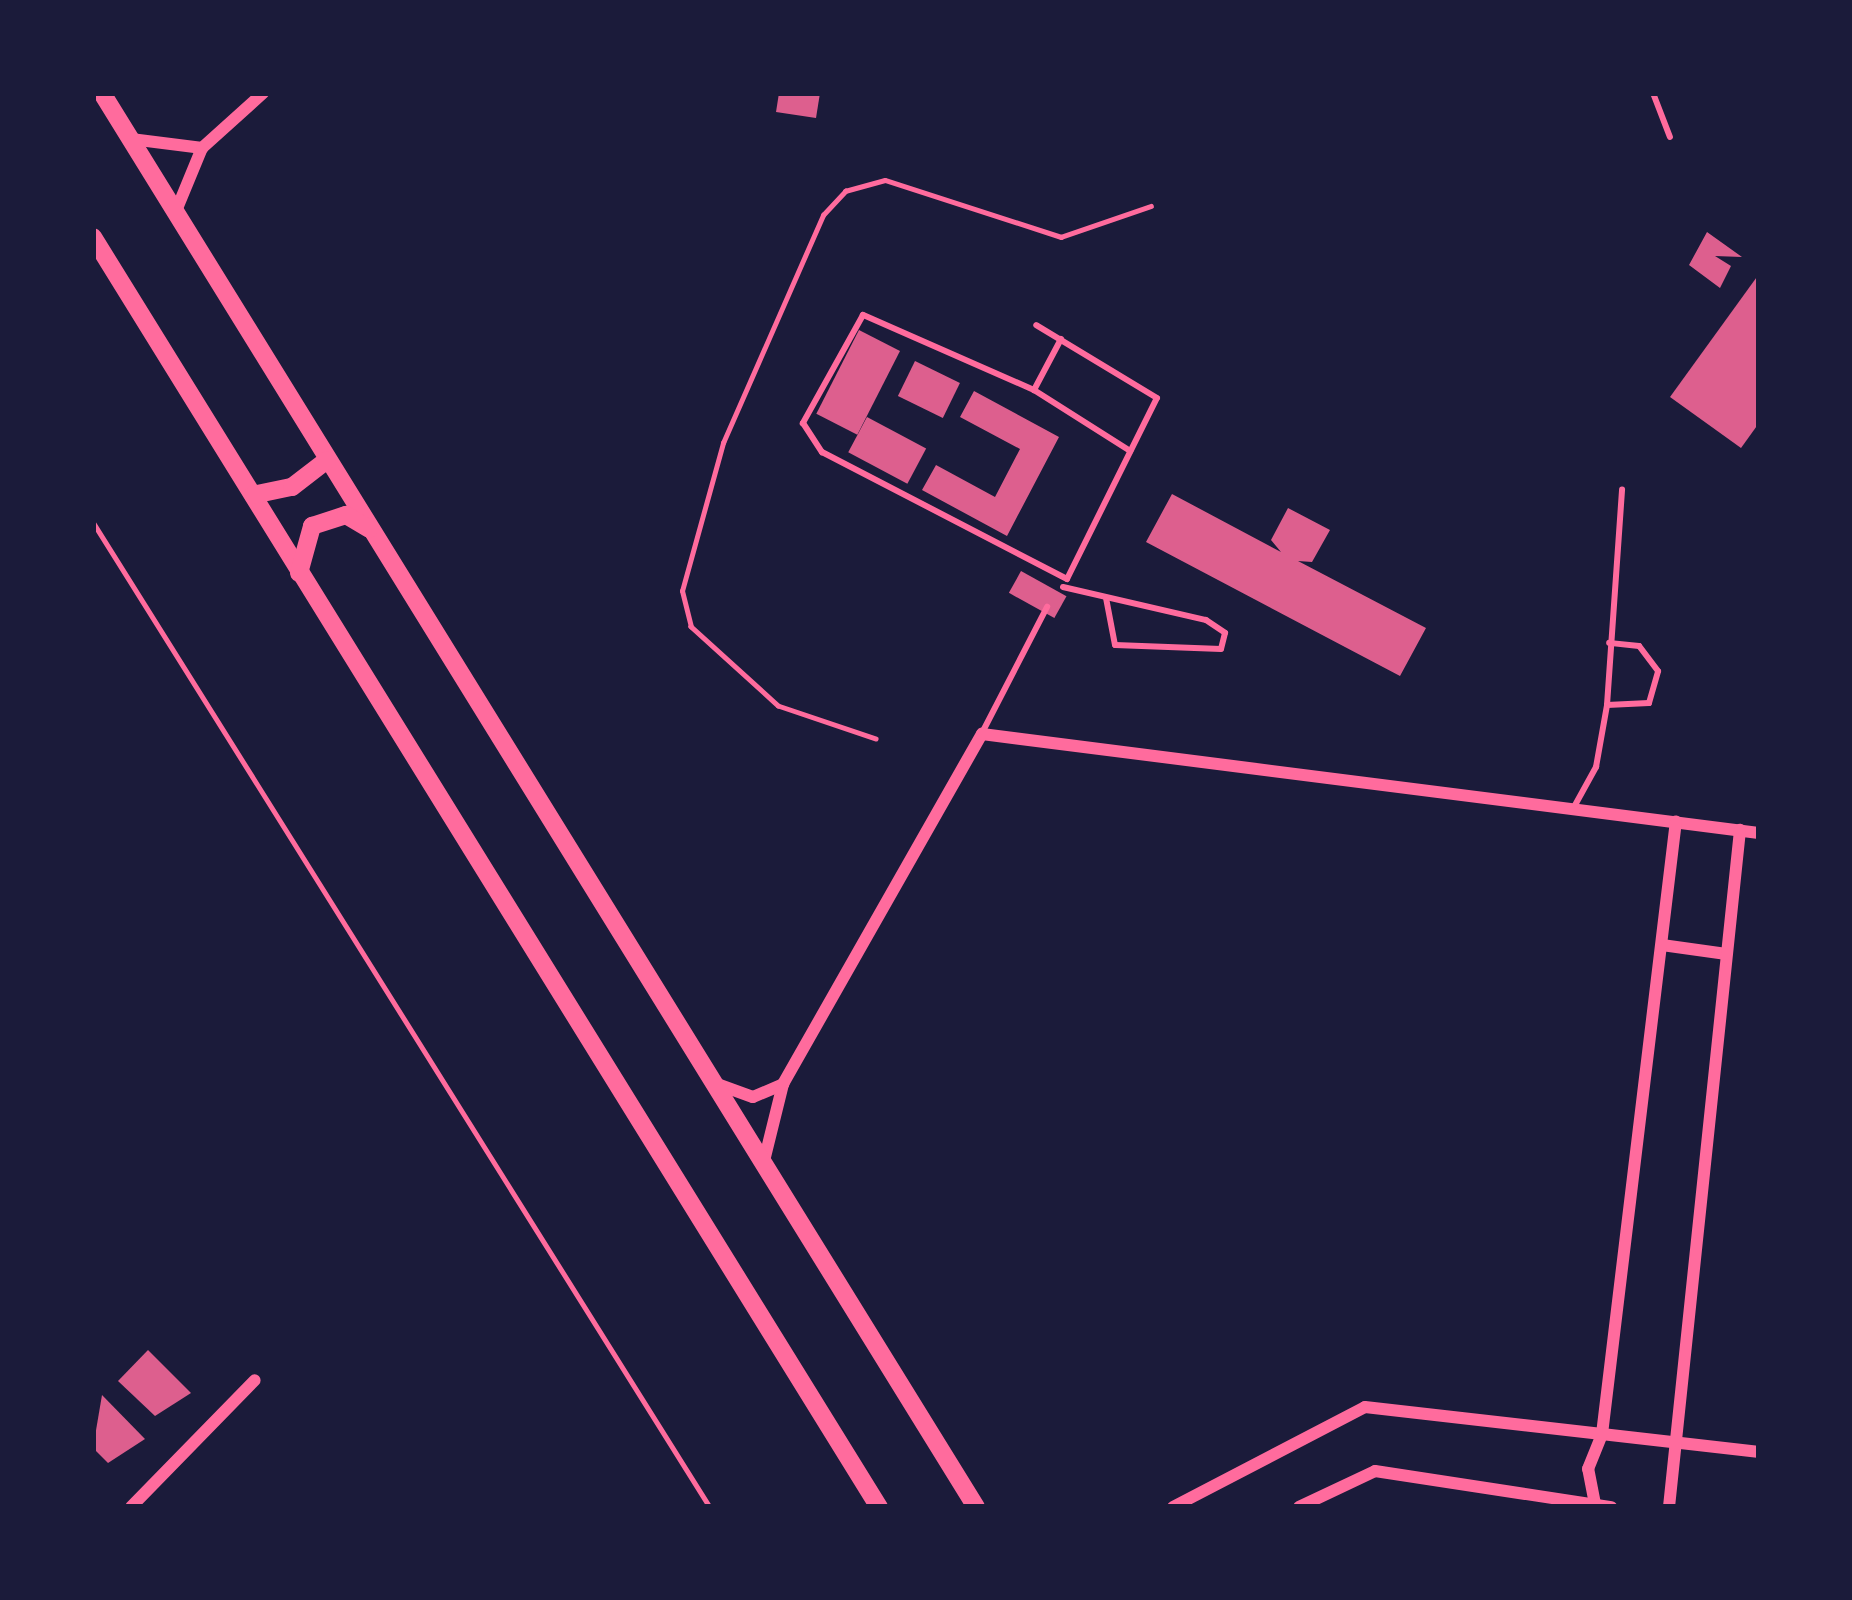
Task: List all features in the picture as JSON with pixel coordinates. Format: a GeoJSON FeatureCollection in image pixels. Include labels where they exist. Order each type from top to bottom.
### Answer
{"type":"FeatureCollection","features":[{"type":"Feature","properties":{"kind":"main road"},"geometry":{"type":"LineString","coordinates":[[102,93],[976,1507]]}},
{"type":"Feature","properties":{"kind":"main road"},"geometry":{"type":"LineString","coordinates":[[93,237],[878,1507]]}},
{"type":"Feature","properties":{"kind":"main road"},"geometry":{"type":"LineString","coordinates":[[253,495],[292,487],[327,460]]}},
{"type":"Feature","properties":{"kind":"main road"},"geometry":{"type":"LineString","coordinates":[[299,573],[302,538],[332,514],[374,532]]}},
{"type":"Feature","properties":{"kind":"street"},"geometry":{"type":"LineString","coordinates":[[176,211],[202,148],[263,93]]}},
{"type":"Feature","properties":{"kind":"street"},"geometry":{"type":"LineString","coordinates":[[131,139],[202,148]]}},
{"type":"Feature","properties":{"kind":"street"},"geometry":{"type":"LineString","coordinates":[[764,1162],[783,1084],[982,734],[1759,833]]}},
{"type":"Feature","properties":{"kind":"street"},"geometry":{"type":"LineString","coordinates":[[1595,1504],[1588,1468],[1602,1434],[1676,821]]}},
{"type":"Feature","properties":{"kind":"street"},"geometry":{"type":"LineString","coordinates":[[1669,1507],[1672,1441],[1740,830]]}},
{"type":"Feature","properties":{"kind":"street"},"geometry":{"type":"LineString","coordinates":[[1662,946],[1726,954]]}},
{"type":"Feature","properties":{"kind":"street"},"geometry":{"type":"LineString","coordinates":[[715,1084],[752,1097],[783,1084]]}},
{"type":"Feature","properties":{"kind":"street"},"geometry":{"type":"LineString","coordinates":[[131,1507],[256,1380]]}},
{"type":"Feature","properties":{"kind":"street"},"geometry":{"type":"LineString","coordinates":[[1181,1505],[1343,1410],[1759,1452]]}},
{"type":"Feature","properties":{"kind":"street"},"geometry":{"type":"LineString","coordinates":[[1299,1507],[1375,1471],[1611,1507]]}},
{"type":"Feature","properties":{"kind":"lane"},"geometry":{"type":"LineString","coordinates":[[1653,93],[1670,136]]}},
{"type":"Feature","properties":{"kind":"lane"},"geometry":{"type":"LineString","coordinates":[[1106,598],[1115,645],[1221,649],[1225,633],[1206,620],[1106,598],[1065,583],[822,452],[803,423],[863,314],[1034,390],[1130,452]]}},
{"type":"Feature","properties":{"kind":"lane"},"geometry":{"type":"LineString","coordinates":[[1036,326],[1156,393],[1065,583]]}},
{"type":"Feature","properties":{"kind":"lane"},"geometry":{"type":"LineString","coordinates":[[1034,390],[1061,339]]}},
{"type":"Feature","properties":{"kind":"lane"},"geometry":{"type":"LineString","coordinates":[[1574,807],[1596,766],[1607,705],[1622,490]]}},
{"type":"Feature","properties":{"kind":"lane"},"geometry":{"type":"LineString","coordinates":[[982,734],[1047,607]]}},
{"type":"Feature","properties":{"kind":"lane"},"geometry":{"type":"LineString","coordinates":[[1607,705],[1649,703],[1658,671],[1639,646],[1609,643]]}},
{"type":"Feature","properties":{"kind":"path"},"geometry":{"type":"LineString","coordinates":[[876,739],[778,706],[692,627],[682,591],[723,443],[823,215],[845,190],[885,180],[1061,237],[1151,206]]}},
{"type":"Feature","properties":{"kind":"path"},"geometry":{"type":"LineString","coordinates":[[93,523],[710,1507]]}},
{"type":"Feature","properties":{"kind":"building"},"geometry":{"type":"Polygon","coordinates":[[[779,93],[820,93],[816,118],[776,112],[779,93]]]}},
{"type":"Feature","properties":{"kind":"building"},"geometry":{"type":"Polygon","coordinates":[[[1707,232],[1742,257],[1715,256],[1731,266],[1720,288],[1689,265],[1707,232]]]}},
{"type":"Feature","properties":{"kind":"building"},"geometry":{"type":"Polygon","coordinates":[[[1759,274],[1759,423],[1741,448],[1670,397],[1759,274]]]}},
{"type":"Feature","properties":{"kind":"building"},"geometry":{"type":"Polygon","coordinates":[[[859,330],[900,351],[857,435],[816,414],[859,330]]]}},
{"type":"Feature","properties":{"kind":"building"},"geometry":{"type":"Polygon","coordinates":[[[915,361],[960,383],[943,418],[898,396],[915,361]]]}},
{"type":"Feature","properties":{"kind":"building"},"geometry":{"type":"Polygon","coordinates":[[[974,391],[1059,437],[1007,536],[922,490],[936,465],[995,497],[1020,449],[960,417],[974,391]]]}},
{"type":"Feature","properties":{"kind":"building"},"geometry":{"type":"Polygon","coordinates":[[[867,417],[926,448],[907,484],[848,452],[867,417]]]}},
{"type":"Feature","properties":{"kind":"building"},"geometry":{"type":"Polygon","coordinates":[[[1172,494],[1281,552],[1271,540],[1288,508],[1330,530],[1312,562],[1298,561],[1426,628],[1400,676],[1146,542],[1172,494]]]}},
{"type":"Feature","properties":{"kind":"building"},"geometry":{"type":"Polygon","coordinates":[[[1021,571],[1066,596],[1054,618],[1009,593],[1021,571]]]}},
{"type":"Feature","properties":{"kind":"building"},"geometry":{"type":"Polygon","coordinates":[[[148,1350],[191,1393],[155,1416],[118,1381],[148,1350]]]}},
{"type":"Feature","properties":{"kind":"building"},"geometry":{"type":"Polygon","coordinates":[[[102,1395],[145,1439],[108,1463],[93,1448],[102,1395]]]}}]}
